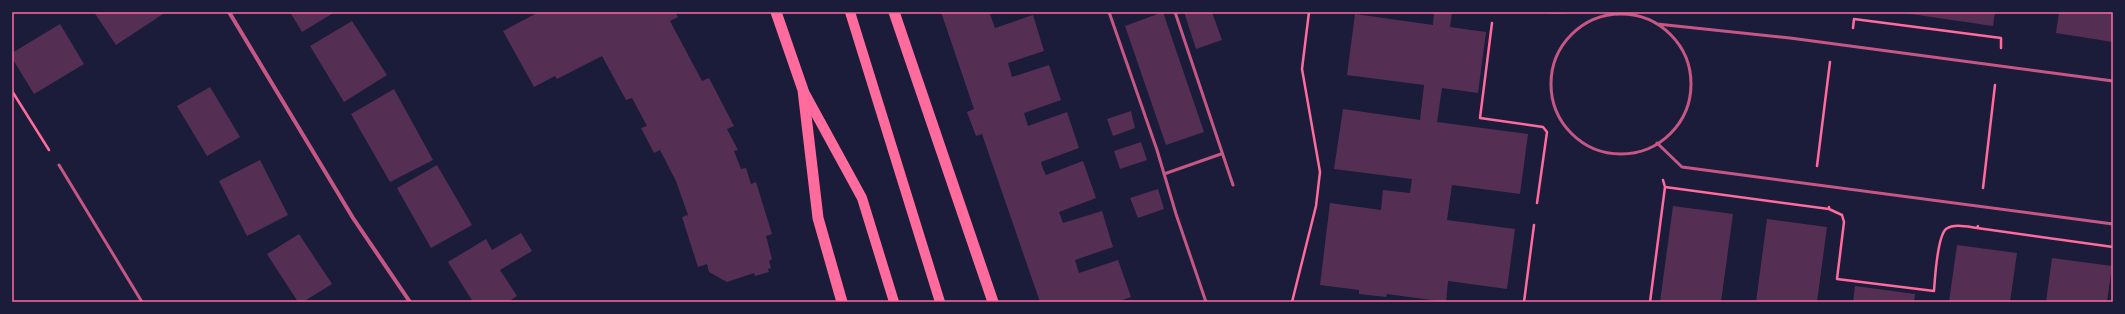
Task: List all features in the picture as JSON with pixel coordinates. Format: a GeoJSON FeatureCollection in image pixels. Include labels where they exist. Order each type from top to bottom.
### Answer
{"type":"FeatureCollection","features":[{"type":"Feature","properties":{"kind":"highway"},"geometry":{"type":"LineString","coordinates":[[776,12],[803,90],[818,218],[839,300]]}},
{"type":"Feature","properties":{"kind":"highway"},"geometry":{"type":"LineString","coordinates":[[894,12],[993,302]]}},
{"type":"Feature","properties":{"kind":"main road"},"geometry":{"type":"LineString","coordinates":[[850,12],[940,302]]}},
{"type":"Feature","properties":{"kind":"main road"},"geometry":{"type":"LineString","coordinates":[[803,90],[862,198],[894,302]]}},
{"type":"Feature","properties":{"kind":"street"},"geometry":{"type":"LineString","coordinates":[[229,12],[353,218],[410,302]]}},
{"type":"Feature","properties":{"kind":"lane"},"geometry":{"type":"LineString","coordinates":[[1109,12],[1206,302]]}},
{"type":"Feature","properties":{"kind":"lane"},"geometry":{"type":"LineString","coordinates":[[1175,12],[1221,154],[1233,185]]}},
{"type":"Feature","properties":{"kind":"lane"},"geometry":{"type":"LineString","coordinates":[[1610,14],[1636,15],[1657,24],[1675,39],[1686,59],[1691,82],[1688,104],[1678,125],[1657,143],[1640,151],[1617,154],[1594,149],[1575,137],[1560,119],[1552,98],[1551,74],[1558,52],[1572,34],[1590,21],[1610,14]]}},
{"type":"Feature","properties":{"kind":"lane"},"geometry":{"type":"LineString","coordinates":[[1657,24],[1797,39],[2113,81]]}},
{"type":"Feature","properties":{"kind":"lane"},"geometry":{"type":"LineString","coordinates":[[1657,143],[1682,167],[2113,224]]}},
{"type":"Feature","properties":{"kind":"lane"},"geometry":{"type":"LineString","coordinates":[[1164,174],[1221,154]]}},
{"type":"Feature","properties":{"kind":"lane"},"geometry":{"type":"LineString","coordinates":[[59,165],[142,302]]}},
{"type":"Feature","properties":{"kind":"path"},"geometry":{"type":"LineString","coordinates":[[1292,302],[1316,206],[1320,172],[1302,69],[1309,12]]}},
{"type":"Feature","properties":{"kind":"path"},"geometry":{"type":"LineString","coordinates":[[1550,12],[1566,12]]}},
{"type":"Feature","properties":{"kind":"path"},"geometry":{"type":"LineString","coordinates":[[1853,30],[1854,19],[2002,38],[2000,51]]}},
{"type":"Feature","properties":{"kind":"path"},"geometry":{"type":"LineString","coordinates":[[1492,23],[1480,118],[1543,127],[1547,132],[1537,203]]}},
{"type":"Feature","properties":{"kind":"path"},"geometry":{"type":"LineString","coordinates":[[1823,169],[1817,168],[1830,60],[1836,60]]}},
{"type":"Feature","properties":{"kind":"path"},"geometry":{"type":"LineString","coordinates":[[1982,195],[1996,77]]}},
{"type":"Feature","properties":{"kind":"path"},"geometry":{"type":"LineString","coordinates":[[12,91],[59,165]]}},
{"type":"Feature","properties":{"kind":"path"},"geometry":{"type":"LineString","coordinates":[[1543,163],[1547,164]]}},
{"type":"Feature","properties":{"kind":"path"},"geometry":{"type":"LineString","coordinates":[[1650,302],[1665,187],[1662,180]]}},
{"type":"Feature","properties":{"kind":"path"},"geometry":{"type":"LineString","coordinates":[[1665,187],[1829,209],[1842,215],[1844,222],[1837,278],[1845,280],[1934,291],[1941,237],[1946,229],[1954,226],[2113,247]]}},
{"type":"Feature","properties":{"kind":"path"},"geometry":{"type":"LineString","coordinates":[[1829,203],[1829,209]]}},
{"type":"Feature","properties":{"kind":"path"},"geometry":{"type":"LineString","coordinates":[[1977,228],[1978,223]]}},
{"type":"Feature","properties":{"kind":"path"},"geometry":{"type":"LineString","coordinates":[[1524,302],[1534,226]]}},
{"type":"Feature","properties":{"kind":"building"},"geometry":{"type":"Polygon","coordinates":[[[94,12],[166,12],[116,45],[94,12]]]}},
{"type":"Feature","properties":{"kind":"building"},"geometry":{"type":"Polygon","coordinates":[[[290,12],[335,12],[302,32],[290,12]]]}},
{"type":"Feature","properties":{"kind":"building"},"geometry":{"type":"Polygon","coordinates":[[[539,12],[675,12],[678,17],[670,21],[702,81],[709,78],[734,126],[727,129],[738,150],[734,151],[741,169],[746,168],[751,184],[756,182],[772,234],[766,236],[772,259],[769,261],[771,268],[768,269],[769,272],[755,276],[754,273],[727,282],[709,272],[707,264],[698,267],[682,217],[688,215],[676,181],[660,150],[654,153],[641,128],[647,126],[632,98],[626,100],[602,56],[557,79],[555,76],[534,87],[503,31],[539,12]]]}},
{"type":"Feature","properties":{"kind":"building"},"geometry":{"type":"Polygon","coordinates":[[[941,12],[997,12],[990,14],[995,28],[1033,15],[1044,51],[1008,63],[1012,77],[1049,65],[1061,100],[1024,113],[1028,126],[1067,112],[1079,148],[1041,162],[1043,169],[1046,175],[1083,161],[1096,198],[1059,212],[1063,223],[1102,211],[1113,247],[1075,260],[1079,273],[1118,260],[1131,297],[1117,302],[1040,302],[982,134],[976,136],[967,112],[974,109],[941,12]]]}},
{"type":"Feature","properties":{"kind":"building"},"geometry":{"type":"Polygon","coordinates":[[[1163,12],[1204,132],[1166,145],[1125,26],[1163,12]]]}},
{"type":"Feature","properties":{"kind":"building"},"geometry":{"type":"Polygon","coordinates":[[[1184,12],[1212,12],[1222,40],[1196,49],[1184,12]]]}},
{"type":"Feature","properties":{"kind":"building"},"geometry":{"type":"Polygon","coordinates":[[[1434,12],[1452,12],[1450,27],[1486,32],[1478,93],[1442,88],[1437,122],[1528,134],[1520,194],[1452,185],[1447,220],[1515,229],[1507,289],[1448,281],[1446,302],[1387,294],[1386,297],[1359,294],[1359,290],[1320,285],[1330,203],[1381,210],[1383,190],[1410,193],[1412,179],[1334,169],[1343,109],[1420,120],[1424,85],[1347,75],[1355,14],[1433,25],[1434,12]]]}},
{"type":"Feature","properties":{"kind":"building"},"geometry":{"type":"Polygon","coordinates":[[[1897,12],[1995,12],[1993,26],[1897,12]]]}},
{"type":"Feature","properties":{"kind":"building"},"geometry":{"type":"Polygon","coordinates":[[[2059,12],[2113,12],[2113,42],[2056,33],[2059,12]]]}},
{"type":"Feature","properties":{"kind":"building"},"geometry":{"type":"Polygon","coordinates":[[[352,21],[387,75],[344,102],[310,46],[352,21]]]}},
{"type":"Feature","properties":{"kind":"building"},"geometry":{"type":"Polygon","coordinates":[[[60,24],[84,64],[34,94],[12,58],[12,53],[60,24]]]}},
{"type":"Feature","properties":{"kind":"building"},"geometry":{"type":"Polygon","coordinates":[[[210,87],[240,137],[207,156],[177,106],[210,87]]]}},
{"type":"Feature","properties":{"kind":"building"},"geometry":{"type":"Polygon","coordinates":[[[394,89],[433,160],[390,182],[351,114],[394,89]]]}},
{"type":"Feature","properties":{"kind":"building"},"geometry":{"type":"Polygon","coordinates":[[[1131,111],[1135,128],[1113,136],[1107,119],[1131,111]]]}},
{"type":"Feature","properties":{"kind":"building"},"geometry":{"type":"Polygon","coordinates":[[[1141,142],[1147,160],[1120,169],[1114,151],[1141,142]]]}},
{"type":"Feature","properties":{"kind":"building"},"geometry":{"type":"Polygon","coordinates":[[[260,160],[288,215],[247,236],[219,181],[260,160]]]}},
{"type":"Feature","properties":{"kind":"building"},"geometry":{"type":"Polygon","coordinates":[[[437,165],[472,225],[431,248],[397,188],[437,165]]]}},
{"type":"Feature","properties":{"kind":"building"},"geometry":{"type":"Polygon","coordinates":[[[1158,189],[1164,209],[1138,218],[1130,198],[1158,189]]]}},
{"type":"Feature","properties":{"kind":"building"},"geometry":{"type":"Polygon","coordinates":[[[1673,206],[1733,214],[1721,302],[1660,302],[1673,206]]]}},
{"type":"Feature","properties":{"kind":"building"},"geometry":{"type":"Polygon","coordinates":[[[1767,219],[1827,227],[1817,302],[1756,302],[1767,219]]]}},
{"type":"Feature","properties":{"kind":"building"},"geometry":{"type":"Polygon","coordinates":[[[521,233],[532,251],[500,270],[517,296],[508,302],[473,302],[448,262],[486,239],[492,250],[521,233]]]}},
{"type":"Feature","properties":{"kind":"building"},"geometry":{"type":"Polygon","coordinates":[[[299,234],[332,284],[303,302],[298,302],[267,254],[299,234]]]}},
{"type":"Feature","properties":{"kind":"building"},"geometry":{"type":"Polygon","coordinates":[[[1957,245],[2017,253],[2010,302],[1949,302],[1957,245]]]}},
{"type":"Feature","properties":{"kind":"building"},"geometry":{"type":"Polygon","coordinates":[[[2052,258],[2112,266],[2107,302],[2046,302],[2052,258]]]}},
{"type":"Feature","properties":{"kind":"building"},"geometry":{"type":"Polygon","coordinates":[[[1855,286],[1915,294],[1914,302],[1853,302],[1855,286]]]}}]}
